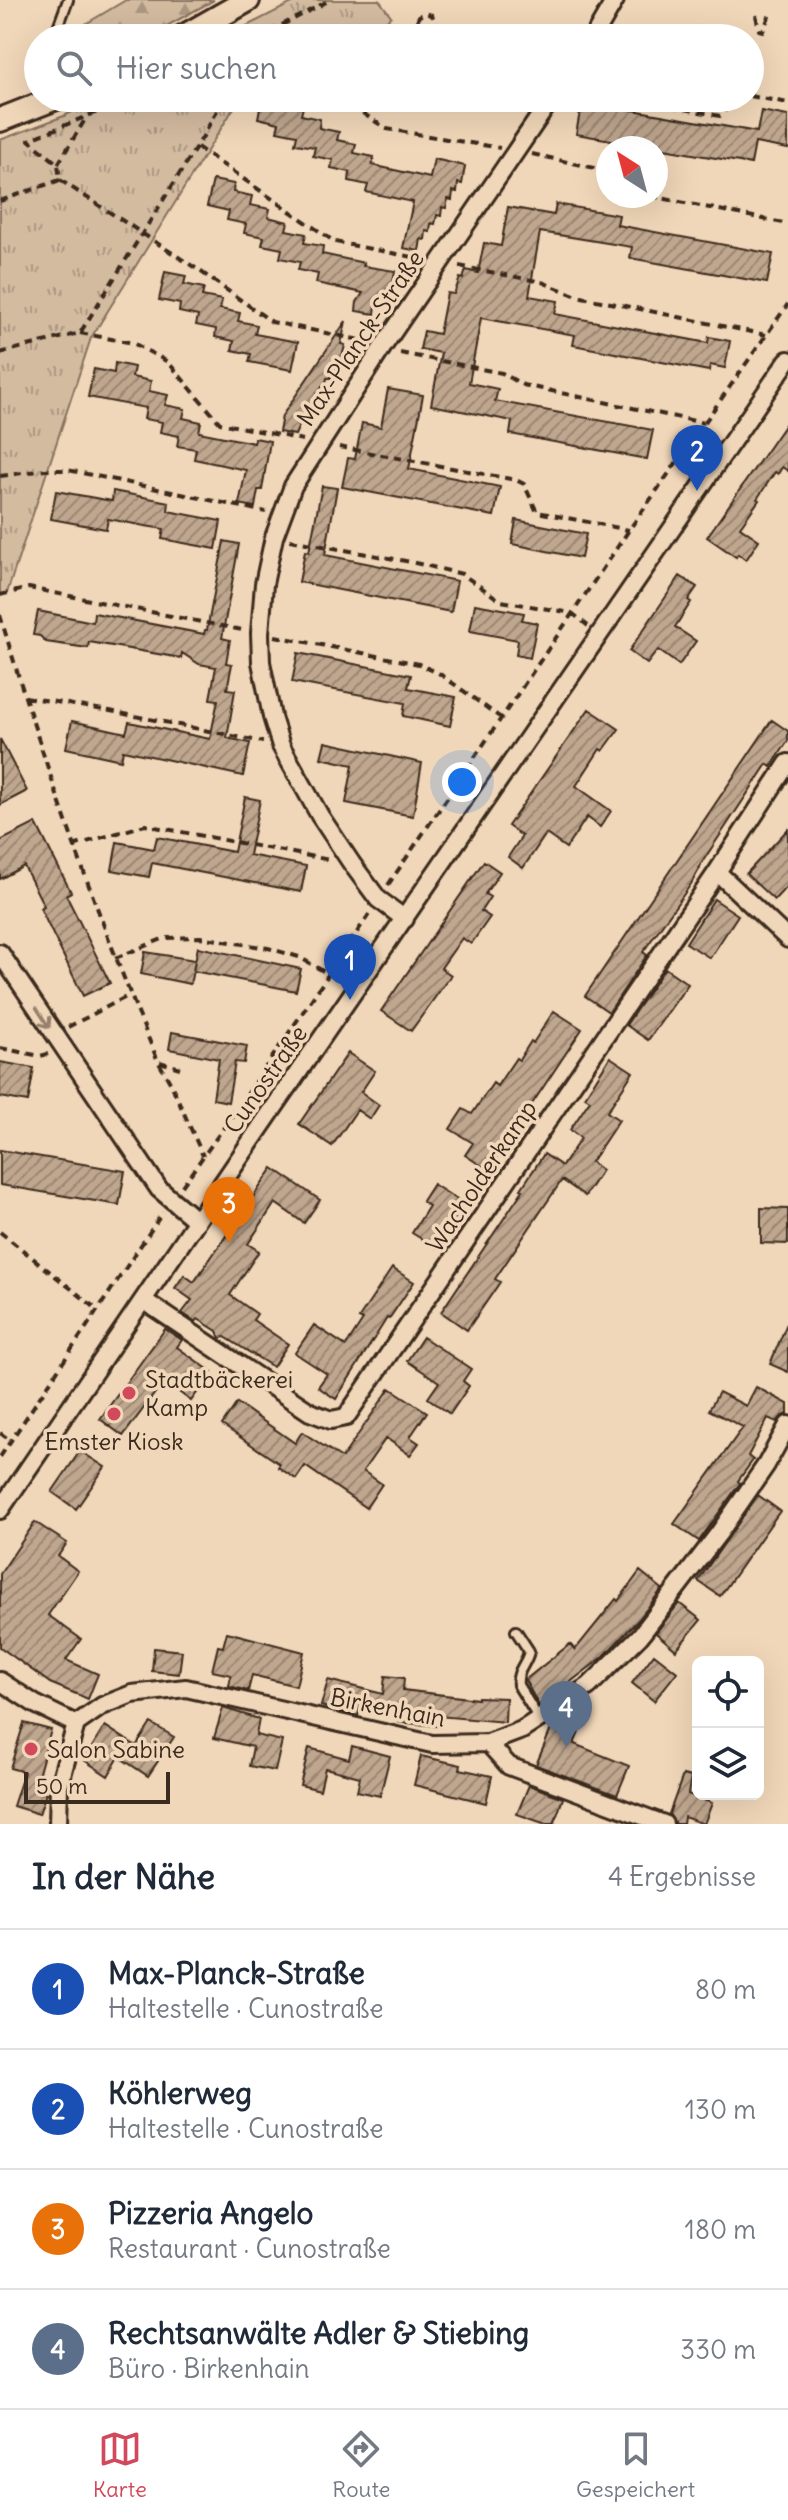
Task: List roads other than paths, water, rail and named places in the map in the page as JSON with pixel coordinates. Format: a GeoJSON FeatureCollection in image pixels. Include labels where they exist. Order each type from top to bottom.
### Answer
{"type":"FeatureCollection","features":[{"type":"Feature","properties":{"kind":"main road"},"geometry":{"type":"LineString","coordinates":[[206,24],[248,0]]}},
{"type":"Feature","properties":{"kind":"main road"},"geometry":{"type":"LineString","coordinates":[[0,120],[24,111]]}},
{"type":"Feature","properties":{"kind":"street"},"geometry":{"type":"LineString","coordinates":[[601,24],[615,0]]}},
{"type":"Feature","properties":{"kind":"street","name":"Max-Planck-Straße"},"geometry":{"type":"LineString","coordinates":[[405,919],[378,899],[352,864],[320,816],[281,746],[261,662],[264,584],[274,537],[293,486],[384,345],[542,112]]}},
{"type":"Feature","properties":{"kind":"street","name":"Cunostraße"},"geometry":{"type":"LineString","coordinates":[[0,1510],[788,360]]}},
{"type":"Feature","properties":{"kind":"street","name":"Wacholderkamp"},"geometry":{"type":"LineString","coordinates":[[143,1300],[310,1412],[331,1420],[346,1417],[788,763]]}},
{"type":"Feature","properties":{"kind":"street"},"geometry":{"type":"LineString","coordinates":[[717,872],[788,939]]}},
{"type":"Feature","properties":{"kind":"street"},"geometry":{"type":"LineString","coordinates":[[0,953],[159,1189],[197,1221]]}},
{"type":"Feature","properties":{"kind":"street","name":"Birkenhain"},"geometry":{"type":"LineString","coordinates":[[76,1724],[102,1706],[132,1694],[186,1688],[432,1744],[488,1743],[522,1730],[589,1686],[640,1636],[719,1533],[766,1465],[788,1425]]}},
{"type":"Feature","properties":{"kind":"street"},"geometry":{"type":"LineString","coordinates":[[0,1681],[35,1704],[76,1724],[59,1786],[58,1824]]}},
{"type":"Feature","properties":{"kind":"street"},"geometry":{"type":"LineString","coordinates":[[488,1743],[509,1766],[664,1824]]}},
{"type":"Feature","properties":{"kind":"lane"},"geometry":{"type":"LineString","coordinates":[[59,24],[68,0]]}},
{"type":"Feature","properties":{"kind":"lane"},"geometry":{"type":"LineString","coordinates":[[516,1631],[529,1651],[520,1667],[518,1685],[539,1719]]}},
{"type":"Feature","properties":{"kind":"place","name":"Köhlerweg"},"geometry":{"type":"Point","coordinates":[697,491]}},
{"type":"Feature","properties":{"kind":"place","name":"Max-Planck-Straße"},"geometry":{"type":"Point","coordinates":[350,1000]}},
{"type":"Feature","properties":{"kind":"place","name":"Pizzeria Angelo"},"geometry":{"type":"Point","coordinates":[229,1243]}},
{"type":"Feature","properties":{"kind":"place","name":"Stadtbäckerei Kamp"},"geometry":{"type":"Point","coordinates":[129,1393]}},
{"type":"Feature","properties":{"kind":"place","name":"Emster Kiosk"},"geometry":{"type":"Point","coordinates":[114,1414]}},
{"type":"Feature","properties":{"kind":"place","name":"Rechtsanwälte Adler & Stiebing"},"geometry":{"type":"Point","coordinates":[566,1747]}},
{"type":"Feature","properties":{"kind":"place","name":"Salon Sabine"},"geometry":{"type":"Point","coordinates":[31,1749]}}]}
